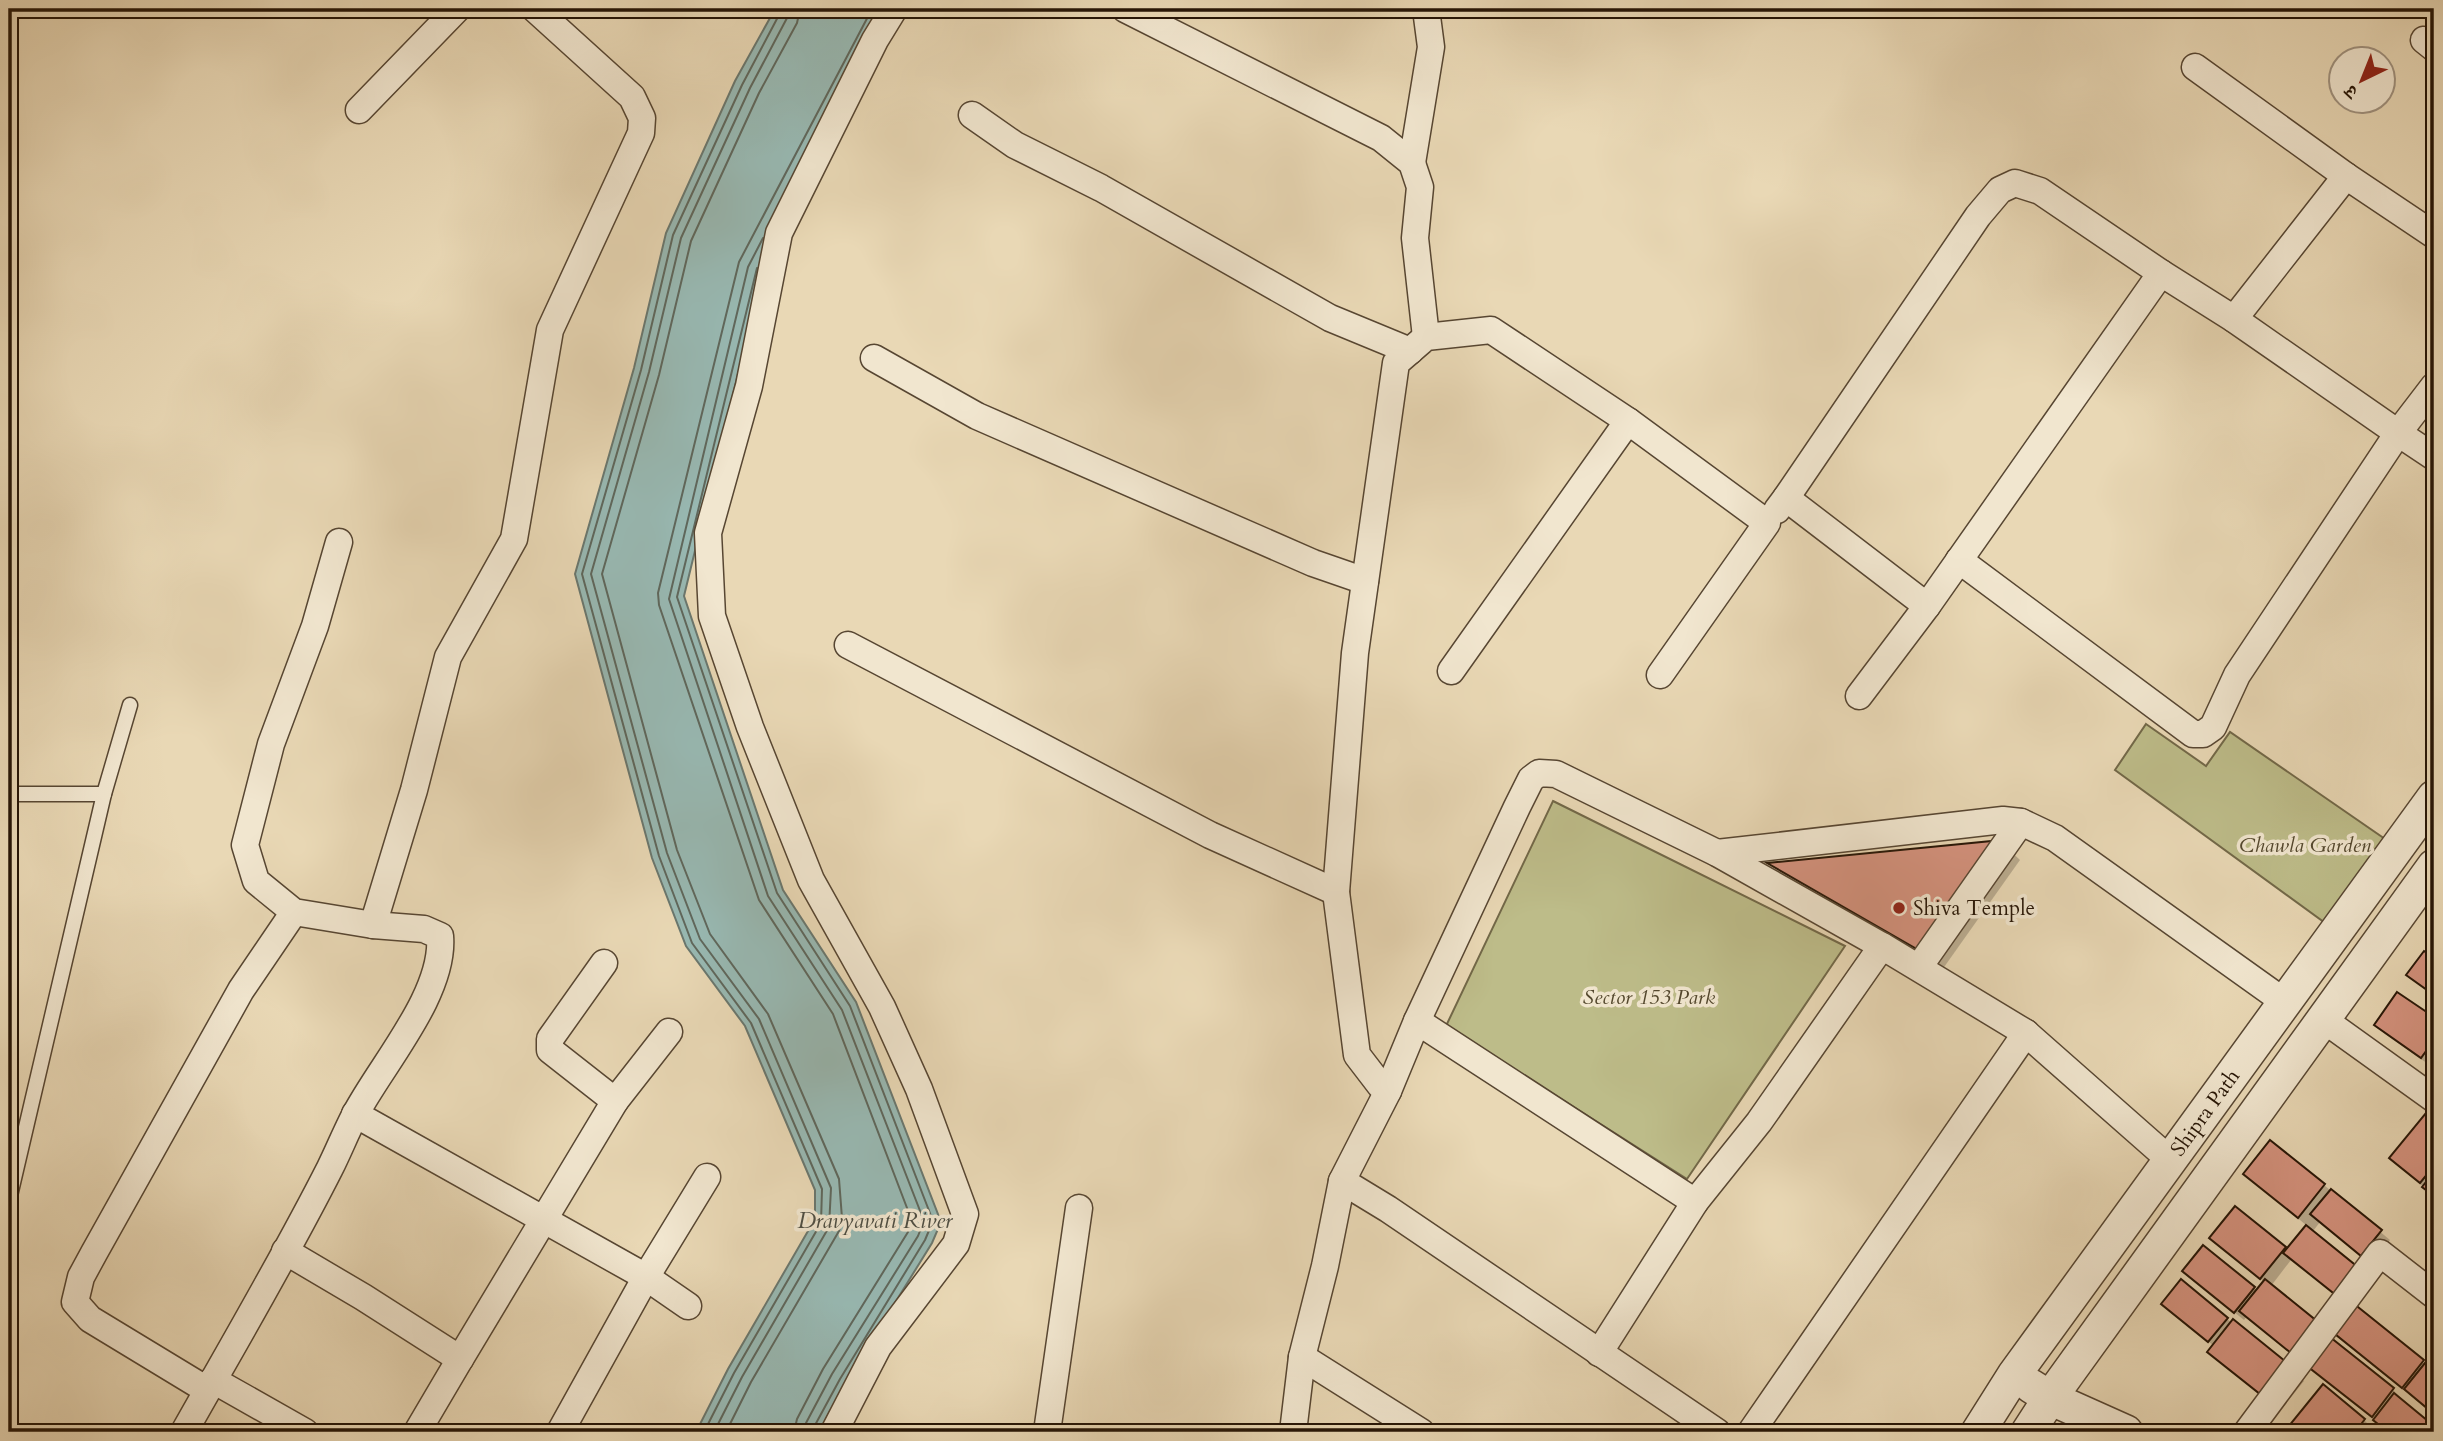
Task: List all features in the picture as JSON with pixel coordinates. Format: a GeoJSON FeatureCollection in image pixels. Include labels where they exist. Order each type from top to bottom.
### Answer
{"type":"FeatureCollection","features":[{"type":"Feature","properties":{"kind":"street"},"geometry":{"type":"LineString","coordinates":[[359,110],[457,9]]}},
{"type":"Feature","properties":{"kind":"street"},"geometry":{"type":"LineString","coordinates":[[373,925],[414,790],[448,657],[514,539],[550,330],[640,133],[642,118],[632,97],[535,9]]}},
{"type":"Feature","properties":{"kind":"street"},"geometry":{"type":"LineString","coordinates":[[834,1432],[878,1347],[956,1244],[965,1214],[919,1089],[881,1007],[811,880],[750,727],[712,616],[708,533],[749,386],[779,233],[875,40],[894,9]]}},
{"type":"Feature","properties":{"kind":"street"},"geometry":{"type":"LineString","coordinates":[[1125,9],[1381,138],[1412,163]]}},
{"type":"Feature","properties":{"kind":"street"},"geometry":{"type":"LineString","coordinates":[[1418,344],[1415,238],[1420,187],[1412,163],[1431,47],[1426,9]]}},
{"type":"Feature","properties":{"kind":"street"},"geometry":{"type":"LineString","coordinates":[[2194,67],[2346,176],[2434,235]]}},
{"type":"Feature","properties":{"kind":"street"},"geometry":{"type":"LineString","coordinates":[[972,115],[1015,145],[1101,188],[1330,318],[1418,344],[1491,330],[1628,421],[1767,523]]}},
{"type":"Feature","properties":{"kind":"street"},"geometry":{"type":"LineString","coordinates":[[2234,319],[2346,176]]}},
{"type":"Feature","properties":{"kind":"street"},"geometry":{"type":"LineString","coordinates":[[1660,675],[1786,498],[1978,216],[2000,190],[2015,183],[2040,191],[2234,319],[2434,457]]}},
{"type":"Feature","properties":{"kind":"street"},"geometry":{"type":"LineString","coordinates":[[1858,696],[1927,606],[2161,273]]}},
{"type":"Feature","properties":{"kind":"street"},"geometry":{"type":"LineString","coordinates":[[1388,1091],[1380,1085],[1357,1055],[1336,892],[1355,653],[1396,363],[1418,344]]}},
{"type":"Feature","properties":{"kind":"street"},"geometry":{"type":"LineString","coordinates":[[874,358],[977,416],[1313,563],[1366,581]]}},
{"type":"Feature","properties":{"kind":"street"},"geometry":{"type":"LineString","coordinates":[[1959,560],[2193,734],[2203,734],[2213,727],[2237,675],[2398,433],[2434,386]]}},
{"type":"Feature","properties":{"kind":"street"},"geometry":{"type":"LineString","coordinates":[[1451,671],[1628,421]]}},
{"type":"Feature","properties":{"kind":"street"},"geometry":{"type":"LineString","coordinates":[[1786,498],[1927,606]]}},
{"type":"Feature","properties":{"kind":"street"},"geometry":{"type":"LineString","coordinates":[[184,1432],[330,1168],[355,1114],[396,1050],[427,994],[442,953],[440,936],[424,929],[373,925],[294,912],[256,881],[245,845],[271,744],[315,626],[338,542]]}},
{"type":"Feature","properties":{"kind":"street"},"geometry":{"type":"LineString","coordinates":[[848,645],[1210,835],[1336,892]]}},
{"type":"Feature","properties":{"kind":"street"},"geometry":{"type":"LineString","coordinates":[[1293,1432],[1302,1357],[1325,1266],[1342,1181],[1388,1091],[1416,1021],[1517,807],[1531,779],[1539,773],[1556,774],[1717,853],[1919,967],[2026,1033],[2170,1160]]}},
{"type":"Feature","properties":{"kind":"street","name":"Shipra Path"},"geometry":{"type":"LineString","coordinates":[[1978,1432],[2014,1376],[2434,797]]}},
{"type":"Feature","properties":{"kind":"street"},"geometry":{"type":"LineString","coordinates":[[1717,853],[2003,820],[2021,821],[2055,838],[2286,1003]]}},
{"type":"Feature","properties":{"kind":"street"},"geometry":{"type":"LineString","coordinates":[[1919,967],[2021,821]]}},
{"type":"Feature","properties":{"kind":"street","name":"Shipra Path"},"geometry":{"type":"LineString","coordinates":[[2028,1432],[2434,866]]}},
{"type":"Feature","properties":{"kind":"street"},"geometry":{"type":"LineString","coordinates":[[294,912],[241,990],[94,1252],[82,1277],[75,1301],[90,1319],[210,1385],[305,1432]]}},
{"type":"Feature","properties":{"kind":"street"},"geometry":{"type":"LineString","coordinates":[[1599,1353],[1695,1202],[1759,1122],[1882,946]]}},
{"type":"Feature","properties":{"kind":"street"},"geometry":{"type":"LineString","coordinates":[[604,963],[550,1039],[550,1050],[615,1101]]}},
{"type":"Feature","properties":{"kind":"street"},"geometry":{"type":"LineString","coordinates":[[2324,1020],[2434,1099]]}},
{"type":"Feature","properties":{"kind":"street"},"geometry":{"type":"LineString","coordinates":[[1416,1021],[1695,1202]]}},
{"type":"Feature","properties":{"kind":"street"},"geometry":{"type":"LineString","coordinates":[[417,1432],[615,1101],[669,1032]]}},
{"type":"Feature","properties":{"kind":"street"},"geometry":{"type":"LineString","coordinates":[[1751,1432],[2026,1033]]}},
{"type":"Feature","properties":{"kind":"street"},"geometry":{"type":"LineString","coordinates":[[355,1114],[646,1277],[688,1306]]}},
{"type":"Feature","properties":{"kind":"street"},"geometry":{"type":"LineString","coordinates":[[561,1432],[646,1277],[707,1177]]}},
{"type":"Feature","properties":{"kind":"street"},"geometry":{"type":"LineString","coordinates":[[1342,1181],[1388,1209],[1717,1432]]}},
{"type":"Feature","properties":{"kind":"street"},"geometry":{"type":"LineString","coordinates":[[1046,1432],[1079,1208]]}},
{"type":"Feature","properties":{"kind":"street"},"geometry":{"type":"LineString","coordinates":[[285,1251],[460,1359]]}},
{"type":"Feature","properties":{"kind":"street"},"geometry":{"type":"LineString","coordinates":[[2247,1432],[2381,1253],[2434,1295]]}},
{"type":"Feature","properties":{"kind":"street"},"geometry":{"type":"LineString","coordinates":[[1302,1357],[1421,1432]]}},
{"type":"Feature","properties":{"kind":"street"},"geometry":{"type":"LineString","coordinates":[[2014,1376],[2050,1398],[2126,1432]]}},
{"type":"Feature","properties":{"kind":"lane"},"geometry":{"type":"LineString","coordinates":[[9,1200],[104,794],[130,705]]}},
{"type":"Feature","properties":{"kind":"lane"},"geometry":{"type":"LineString","coordinates":[[9,794],[104,794]]}},
{"type":"Feature","properties":{"kind":"green space","name":"Chawla Garden"},"geometry":{"type":"Polygon","coordinates":[[[2146,724],[2206,766],[2230,732],[2385,839],[2328,925],[2115,770],[2146,724]]]}},
{"type":"Feature","properties":{"kind":"green space","name":"Sector 153 Park"},"geometry":{"type":"Polygon","coordinates":[[[1553,801],[1845,946],[1687,1179],[1446,1026],[1553,801]]]}},
{"type":"Feature","properties":{"kind":"water","name":"Dravyavati River"},"geometry":{"type":"Polygon","coordinates":[[[775,9],[902,9],[763,271],[684,596],[783,890],[856,1002],[941,1222],[932,1243],[846,1382],[819,1432],[696,1432],[728,1369],[815,1219],[815,1190],[745,1026],[686,946],[652,858],[575,574],[634,368],[666,233],[735,81],[775,9]]]}},
{"type":"Feature","properties":{"kind":"building","name":"Shiva Temple"},"geometry":{"type":"Polygon","coordinates":[[[2002,840],[1922,952],[1767,863],[2002,840]]]}},
{"type":"Feature","properties":{"kind":"building"},"geometry":{"type":"Polygon","coordinates":[[[2424,951],[2434,958],[2434,995],[2406,975],[2424,951]]]}},
{"type":"Feature","properties":{"kind":"building"},"geometry":{"type":"Polygon","coordinates":[[[2397,992],[2434,1017],[2434,1040],[2421,1058],[2374,1025],[2397,992]]]}},
{"type":"Feature","properties":{"kind":"building"},"geometry":{"type":"Polygon","coordinates":[[[2430,1108],[2434,1111],[2434,1166],[2420,1183],[2389,1158],[2430,1108]]]}},
{"type":"Feature","properties":{"kind":"building"},"geometry":{"type":"Polygon","coordinates":[[[2270,1140],[2325,1184],[2298,1218],[2243,1174],[2270,1140]]]}},
{"type":"Feature","properties":{"kind":"building"},"geometry":{"type":"Polygon","coordinates":[[[2434,1172],[2434,1196],[2422,1187],[2434,1172]]]}},
{"type":"Feature","properties":{"kind":"building"},"geometry":{"type":"Polygon","coordinates":[[[2331,1189],[2382,1230],[2361,1256],[2310,1214],[2331,1189]]]}},
{"type":"Feature","properties":{"kind":"building"},"geometry":{"type":"Polygon","coordinates":[[[2235,1206],[2286,1247],[2260,1279],[2209,1238],[2235,1206]]]}},
{"type":"Feature","properties":{"kind":"building"},"geometry":{"type":"Polygon","coordinates":[[[2306,1225],[2359,1268],[2337,1296],[2283,1253],[2306,1225]]]}},
{"type":"Feature","properties":{"kind":"building"},"geometry":{"type":"Polygon","coordinates":[[[2203,1245],[2255,1287],[2234,1313],[2182,1271],[2203,1245]]]}},
{"type":"Feature","properties":{"kind":"building"},"geometry":{"type":"Polygon","coordinates":[[[2181,1279],[2228,1318],[2208,1342],[2161,1304],[2181,1279]]]}},
{"type":"Feature","properties":{"kind":"building"},"geometry":{"type":"Polygon","coordinates":[[[2265,1279],[2323,1326],[2297,1358],[2239,1311],[2265,1279]]]}},
{"type":"Feature","properties":{"kind":"building"},"geometry":{"type":"Polygon","coordinates":[[[2353,1303],[2424,1360],[2402,1388],[2330,1330],[2353,1303]]]}},
{"type":"Feature","properties":{"kind":"building"},"geometry":{"type":"Polygon","coordinates":[[[2233,1319],[2291,1366],[2265,1398],[2207,1352],[2233,1319]]]}},
{"type":"Feature","properties":{"kind":"building"},"geometry":{"type":"Polygon","coordinates":[[[2330,1337],[2394,1388],[2372,1417],[2307,1366],[2330,1337]]]}},
{"type":"Feature","properties":{"kind":"building"},"geometry":{"type":"Polygon","coordinates":[[[2429,1358],[2434,1362],[2434,1414],[2404,1389],[2429,1358]]]}},
{"type":"Feature","properties":{"kind":"building"},"geometry":{"type":"Polygon","coordinates":[[[2323,1384],[2365,1419],[2355,1432],[2294,1432],[2288,1427],[2323,1384]]]}},
{"type":"Feature","properties":{"kind":"building"},"geometry":{"type":"Polygon","coordinates":[[[2394,1393],[2434,1426],[2434,1432],[2388,1432],[2373,1420],[2394,1393]]]}},
{"type":"Feature","properties":{"kind":"place","name":"Shiva Temple"},"geometry":{"type":"Point","coordinates":[1899,908]}}]}
